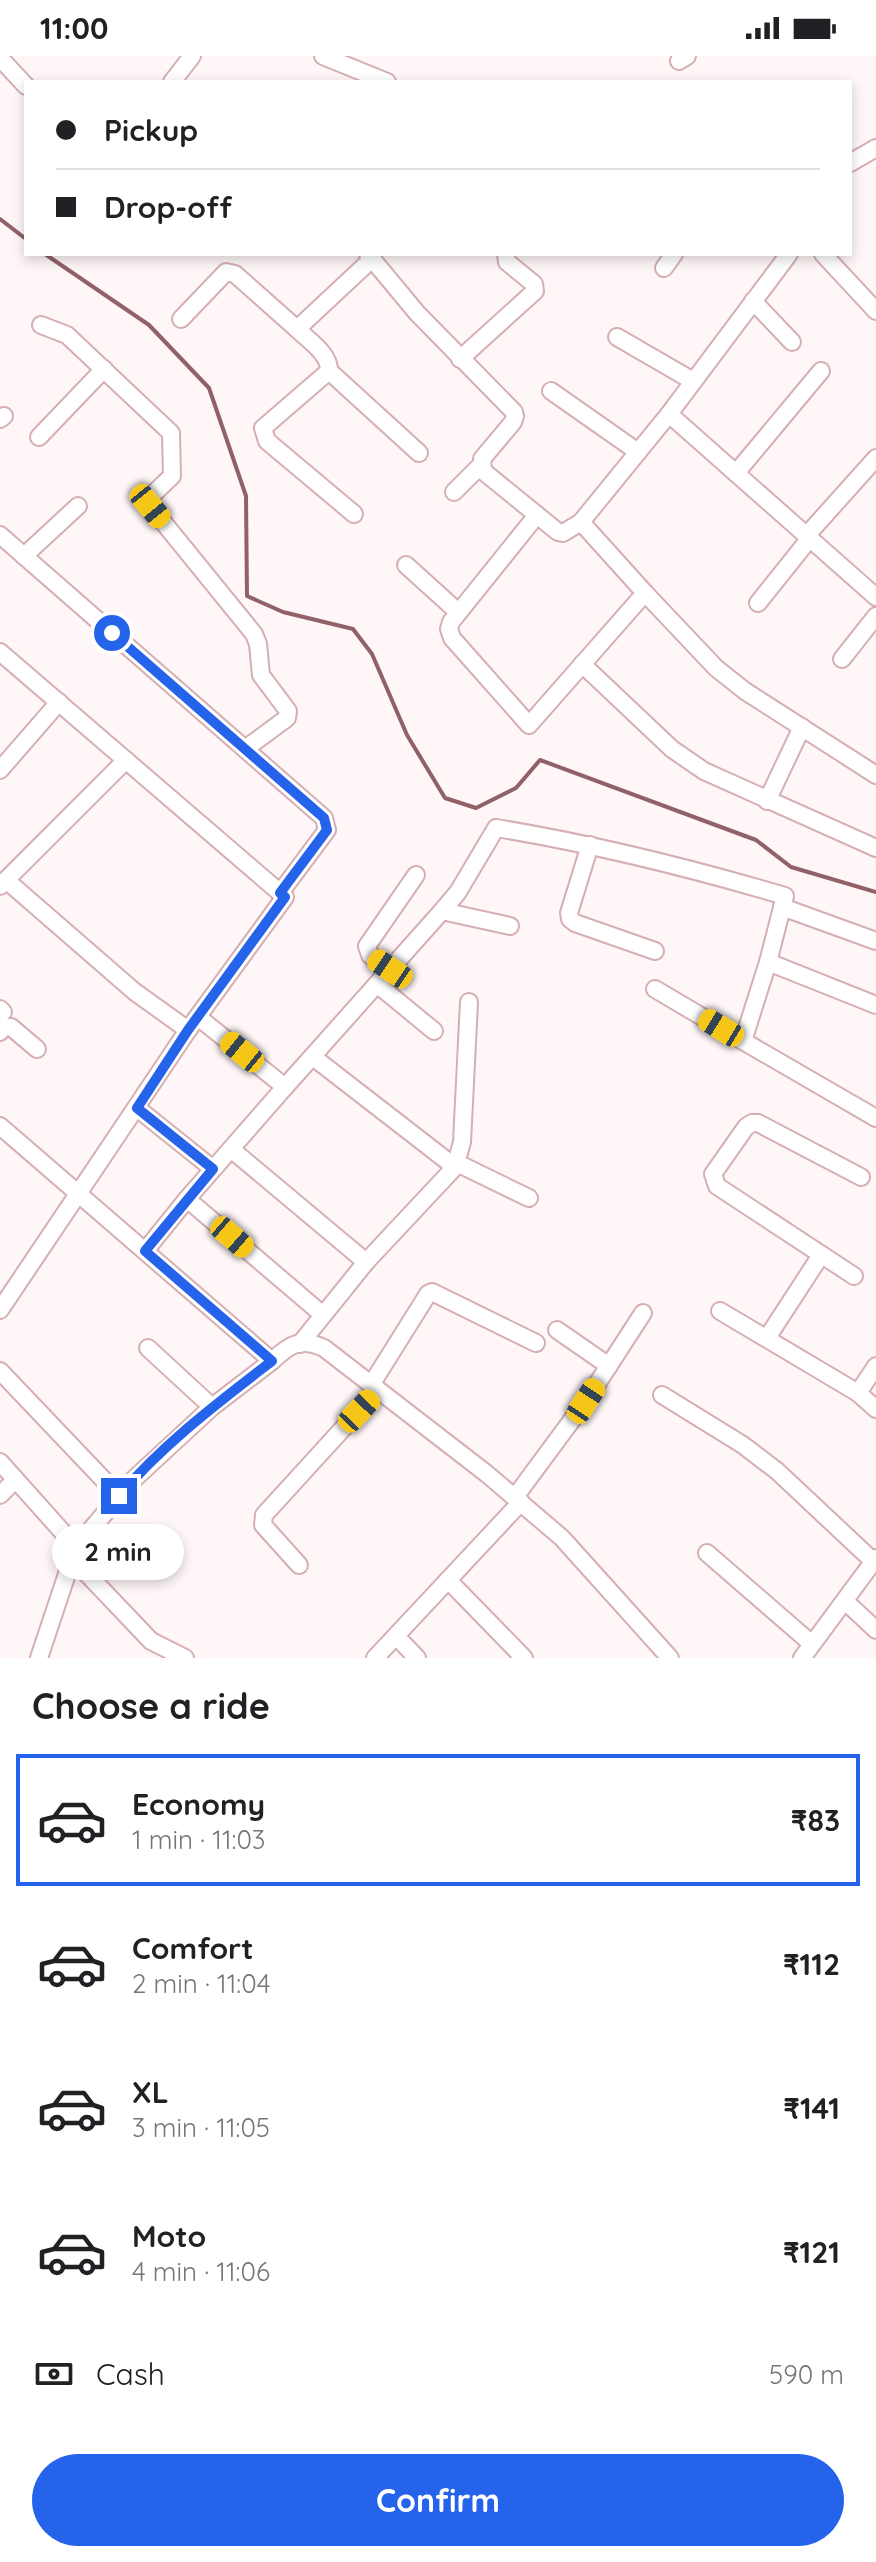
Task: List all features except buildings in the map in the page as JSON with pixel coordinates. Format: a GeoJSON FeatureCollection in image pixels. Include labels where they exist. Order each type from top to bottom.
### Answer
{"type":"FeatureCollection","features":[{"type":"Feature","properties":{"kind":"street"},"geometry":{"type":"LineString","coordinates":[[174,80],[192,56]]}},
{"type":"Feature","properties":{"kind":"street"},"geometry":{"type":"LineString","coordinates":[[323,56],[382,80]]}},
{"type":"Feature","properties":{"kind":"street"},"geometry":{"type":"LineString","coordinates":[[0,58],[24,84]]}},
{"type":"Feature","properties":{"kind":"street"},"geometry":{"type":"LineString","coordinates":[[852,162],[876,148]]}},
{"type":"Feature","properties":{"kind":"street"},"geometry":{"type":"LineString","coordinates":[[297,329],[371,256],[417,313],[515,416],[482,459],[483,471],[563,533],[581,522],[669,414],[787,256]]}},
{"type":"Feature","properties":{"kind":"street"},"geometry":{"type":"LineString","coordinates":[[460,359],[535,291],[534,284],[507,262],[506,256]]}},
{"type":"Feature","properties":{"kind":"street"},"geometry":{"type":"LineString","coordinates":[[664,268],[673,256]]}},
{"type":"Feature","properties":{"kind":"street"},"geometry":{"type":"LineString","coordinates":[[825,256],[876,311]]}},
{"type":"Feature","properties":{"kind":"street"},"geometry":{"type":"LineString","coordinates":[[181,319],[226,272],[235,274],[322,353],[329,363],[329,371],[419,453]]}},
{"type":"Feature","properties":{"kind":"street"},"geometry":{"type":"LineString","coordinates":[[753,301],[792,342]]}},
{"type":"Feature","properties":{"kind":"street"},"geometry":{"type":"LineString","coordinates":[[41,325],[67,335],[171,433],[172,476],[149,498],[150,506],[257,638],[261,675],[288,711],[287,718],[245,749]]}},
{"type":"Feature","properties":{"kind":"street"},"geometry":{"type":"LineString","coordinates":[[617,337],[693,381]]}},
{"type":"Feature","properties":{"kind":"street"},"geometry":{"type":"LineString","coordinates":[[39,437],[104,369]]}},
{"type":"Feature","properties":{"kind":"street"},"geometry":{"type":"LineString","coordinates":[[329,371],[263,428],[263,434],[267,441],[354,514]]}},
{"type":"Feature","properties":{"kind":"street"},"geometry":{"type":"LineString","coordinates":[[736,473],[821,371]]}},
{"type":"Feature","properties":{"kind":"street"},"geometry":{"type":"LineString","coordinates":[[551,391],[638,452]]}},
{"type":"Feature","properties":{"kind":"street"},"geometry":{"type":"LineString","coordinates":[[669,414],[876,597]]}},
{"type":"Feature","properties":{"kind":"street"},"geometry":{"type":"LineString","coordinates":[[758,603],[808,537],[876,458]]}},
{"type":"Feature","properties":{"kind":"street"},"geometry":{"type":"LineString","coordinates":[[454,492],[481,465]]}},
{"type":"Feature","properties":{"kind":"street"},"geometry":{"type":"LineString","coordinates":[[24,556],[78,506]]}},
{"type":"Feature","properties":{"kind":"street"},"geometry":{"type":"LineString","coordinates":[[537,515],[458,612],[449,629],[452,638],[529,725],[645,593]]}},
{"type":"Feature","properties":{"kind":"street"},"geometry":{"type":"LineString","coordinates":[[581,522],[716,668],[745,691],[876,775]]}},
{"type":"Feature","properties":{"kind":"street"},"geometry":{"type":"LineString","coordinates":[[0,535],[324,818],[327,830],[280,893]]}},
{"type":"Feature","properties":{"kind":"street"},"geometry":{"type":"LineString","coordinates":[[406,565],[458,612]]}},
{"type":"Feature","properties":{"kind":"street"},"geometry":{"type":"LineString","coordinates":[[842,659],[876,616]]}},
{"type":"Feature","properties":{"kind":"street"},"geometry":{"type":"LineString","coordinates":[[0,652],[285,897],[193,1024],[0,1310]]}},
{"type":"Feature","properties":{"kind":"street"},"geometry":{"type":"LineString","coordinates":[[582,664],[689,762],[718,779],[876,848]]}},
{"type":"Feature","properties":{"kind":"street"},"geometry":{"type":"LineString","coordinates":[[0,770],[59,702]]}},
{"type":"Feature","properties":{"kind":"street"},"geometry":{"type":"LineString","coordinates":[[767,801],[802,727]]}},
{"type":"Feature","properties":{"kind":"street"},"geometry":{"type":"LineString","coordinates":[[126,760],[3,883],[135,992],[193,1024],[285,1087]]}},
{"type":"Feature","properties":{"kind":"street"},"geometry":{"type":"LineString","coordinates":[[145,1251],[213,1169],[458,892],[496,828],[590,845],[785,896],[743,1041]]}},
{"type":"Feature","properties":{"kind":"street"},"geometry":{"type":"LineString","coordinates":[[590,845],[569,913],[570,919],[655,951]]}},
{"type":"Feature","properties":{"kind":"street"},"geometry":{"type":"LineString","coordinates":[[390,969],[370,955],[367,946],[416,875]]}},
{"type":"Feature","properties":{"kind":"street"},"geometry":{"type":"LineString","coordinates":[[782,907],[876,941]]}},
{"type":"Feature","properties":{"kind":"street"},"geometry":{"type":"LineString","coordinates":[[442,911],[510,926]]}},
{"type":"Feature","properties":{"kind":"street"},"geometry":{"type":"LineString","coordinates":[[768,962],[876,1005]]}},
{"type":"Feature","properties":{"kind":"street"},"geometry":{"type":"LineString","coordinates":[[377,984],[434,1031]]}},
{"type":"Feature","properties":{"kind":"street"},"geometry":{"type":"LineString","coordinates":[[655,989],[876,1118]]}},
{"type":"Feature","properties":{"kind":"street"},"geometry":{"type":"LineString","coordinates":[[300,1344],[366,1262],[456,1165],[462,1142],[469,1002]]}},
{"type":"Feature","properties":{"kind":"street"},"geometry":{"type":"LineString","coordinates":[[0,1032],[3,1027],[11,1027],[37,1049]]}},
{"type":"Feature","properties":{"kind":"street"},"geometry":{"type":"LineString","coordinates":[[313,1057],[456,1165],[529,1198]]}},
{"type":"Feature","properties":{"kind":"street"},"geometry":{"type":"LineString","coordinates":[[137,1108],[213,1169]]}},
{"type":"Feature","properties":{"kind":"street"},"geometry":{"type":"LineString","coordinates":[[854,1276],[717,1186],[713,1174],[746,1127],[758,1123],[861,1177]]}},
{"type":"Feature","properties":{"kind":"street"},"geometry":{"type":"LineString","coordinates":[[0,1126],[272,1361]]}},
{"type":"Feature","properties":{"kind":"street"},"geometry":{"type":"LineString","coordinates":[[231,1149],[366,1262]]}},
{"type":"Feature","properties":{"kind":"street"},"geometry":{"type":"LineString","coordinates":[[187,1199],[323,1315]]}},
{"type":"Feature","properties":{"kind":"street"},"geometry":{"type":"LineString","coordinates":[[767,1338],[821,1255]]}},
{"type":"Feature","properties":{"kind":"street"},"geometry":{"type":"LineString","coordinates":[[0,1278],[14,1290]]}},
{"type":"Feature","properties":{"kind":"street"},"geometry":{"type":"LineString","coordinates":[[299,1565],[263,1525],[264,1515],[375,1388],[428,1294],[432,1292],[536,1343]]}},
{"type":"Feature","properties":{"kind":"street"},"geometry":{"type":"LineString","coordinates":[[720,1311],[858,1393],[876,1409]]}},
{"type":"Feature","properties":{"kind":"street"},"geometry":{"type":"LineString","coordinates":[[375,1658],[518,1500],[643,1313]]}},
{"type":"Feature","properties":{"kind":"street"},"geometry":{"type":"LineString","coordinates":[[557,1330],[609,1366]]}},
{"type":"Feature","properties":{"kind":"street"},"geometry":{"type":"LineString","coordinates":[[40,1657],[74,1553],[119,1496],[212,1407],[290,1344],[313,1343],[324,1348],[562,1538],[670,1658]]}},
{"type":"Feature","properties":{"kind":"street"},"geometry":{"type":"LineString","coordinates":[[148,1348],[212,1407]]}},
{"type":"Feature","properties":{"kind":"street"},"geometry":{"type":"LineString","coordinates":[[858,1393],[876,1366]]}},
{"type":"Feature","properties":{"kind":"street"},"geometry":{"type":"LineString","coordinates":[[0,1371],[119,1496]]}},
{"type":"Feature","properties":{"kind":"street"},"geometry":{"type":"LineString","coordinates":[[662,1395],[743,1445],[777,1471],[875,1560],[807,1651],[707,1553]]}},
{"type":"Feature","properties":{"kind":"street"},"geometry":{"type":"LineString","coordinates":[[0,1462],[151,1641],[185,1658]]}},
{"type":"Feature","properties":{"kind":"street"},"geometry":{"type":"LineString","coordinates":[[0,1495],[15,1480]]}},
{"type":"Feature","properties":{"kind":"street"},"geometry":{"type":"LineString","coordinates":[[448,1580],[524,1658]]}},
{"type":"Feature","properties":{"kind":"street"},"geometry":{"type":"LineString","coordinates":[[845,1601],[876,1630]]}},
{"type":"Feature","properties":{"kind":"street"},"geometry":{"type":"LineString","coordinates":[[396,1636],[417,1658]]}},
{"type":"Feature","properties":{"kind":"waterway"},"geometry":{"type":"LineString","coordinates":[[0,219],[24,237]]}},
{"type":"Feature","properties":{"kind":"waterway"},"geometry":{"type":"LineString","coordinates":[[48,256],[149,325],[209,388],[246,496],[247,596],[283,612],[353,629],[372,654],[407,735],[445,798],[476,808],[516,788],[540,760],[756,840],[791,867],[876,892]]}},
{"type":"Feature","properties":{"kind":"route"},"geometry":{"type":"LineString","coordinates":[[112,633],[324,818],[327,824],[327,830],[280,893],[285,897],[188,1030],[137,1108],[213,1169],[145,1251],[272,1361],[212,1407],[119,1496]]}}]}
